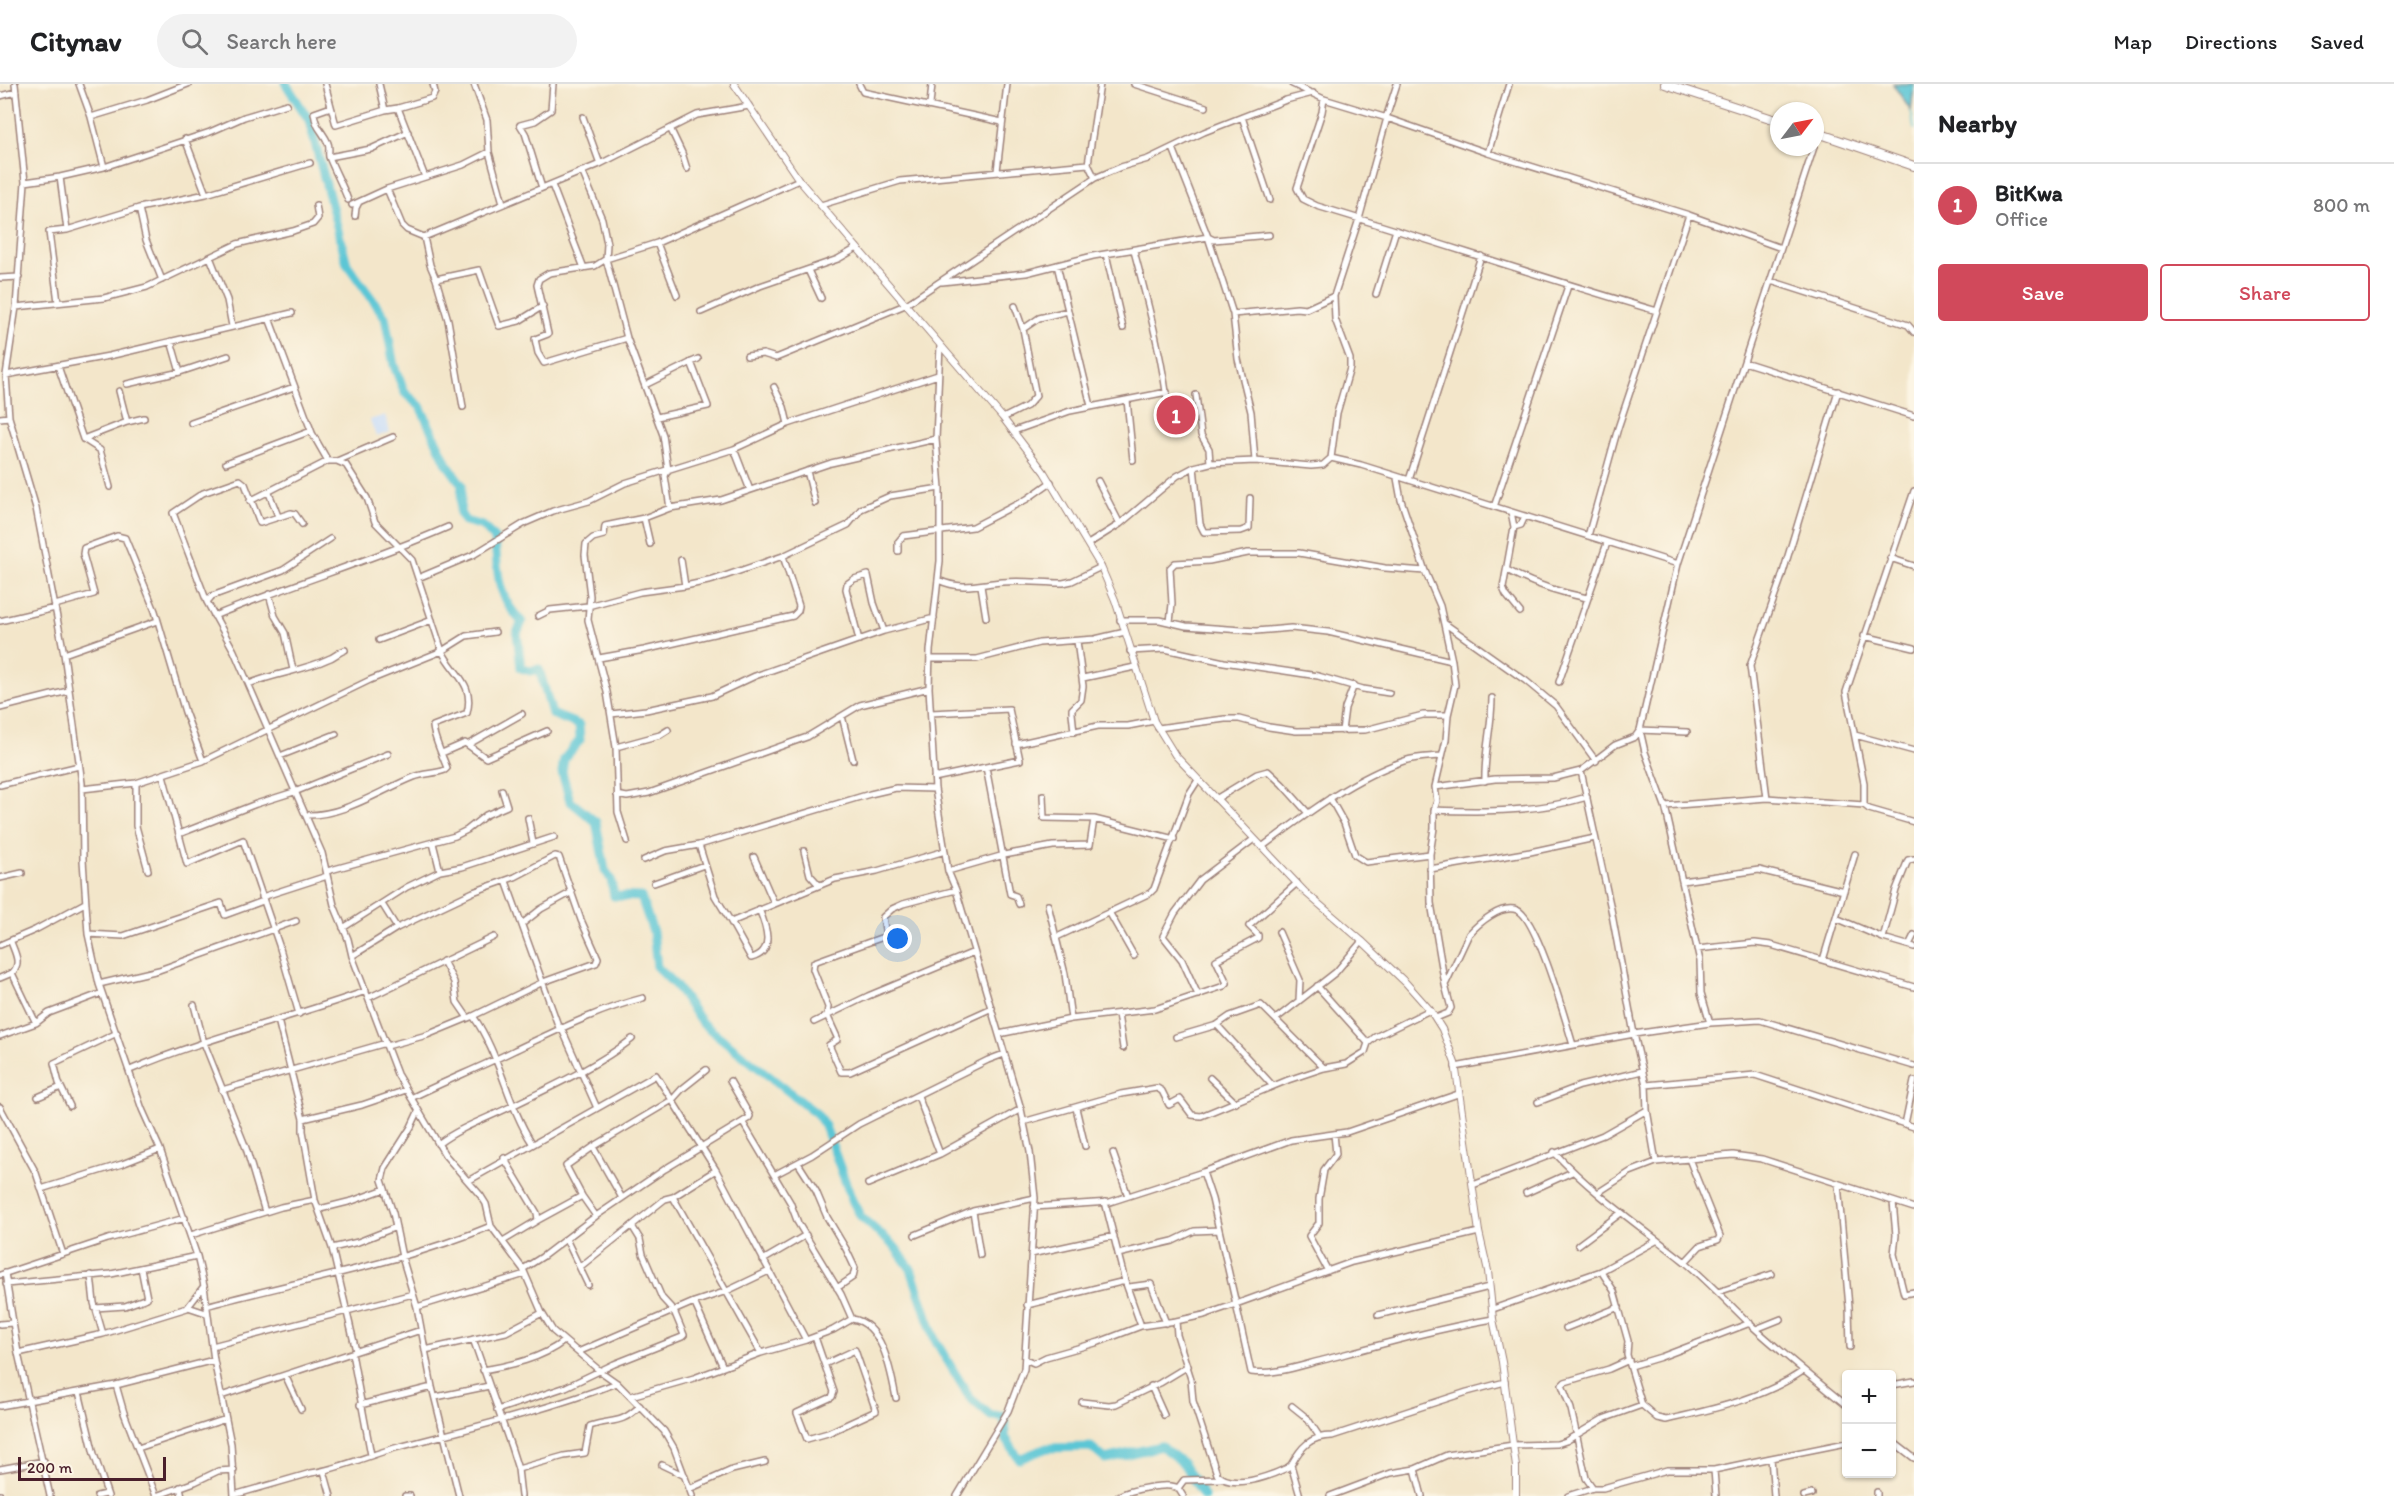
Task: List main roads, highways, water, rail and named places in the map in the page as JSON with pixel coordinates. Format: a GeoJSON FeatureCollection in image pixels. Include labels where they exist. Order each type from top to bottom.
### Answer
{"type":"FeatureCollection","features":[{"type":"Feature","properties":{"kind":"main road"},"geometry":{"type":"LineString","coordinates":[[1668,85],[1770,118]]}},
{"type":"Feature","properties":{"kind":"main road"},"geometry":{"type":"LineString","coordinates":[[1824,135],[1914,166]]}},
{"type":"Feature","properties":{"kind":"water"},"geometry":{"type":"Polygon","coordinates":[[[1893,84],[1914,84],[1911,111],[1893,84]]]}},
{"type":"Feature","properties":{"kind":"waterway"},"geometry":{"type":"LineString","coordinates":[[286,84],[309,120],[347,264],[385,317],[394,366],[405,393],[420,406],[447,464],[462,485],[460,513],[465,521],[483,526],[495,539],[498,573],[503,593],[507,603],[522,622],[517,633],[521,668],[530,671],[539,669],[552,714],[579,725],[580,740],[564,759],[562,772],[570,801],[596,822],[605,870],[611,879],[614,896],[641,897],[653,932],[657,967],[676,986],[702,1023],[817,1114],[825,1126],[852,1200],[861,1217],[895,1247],[911,1269],[935,1340],[970,1398],[991,1416],[1005,1416],[1005,1437],[1019,1459],[1047,1448],[1091,1447],[1105,1459],[1161,1446],[1183,1463],[1204,1496]]}},
{"type":"Feature","properties":{"kind":"waterway"},"geometry":{"type":"LineString","coordinates":[[1911,111],[1914,129]]}},
{"type":"Feature","properties":{"kind":"place","name":"BitKwa"},"geometry":{"type":"Point","coordinates":[1176,415]}}]}
